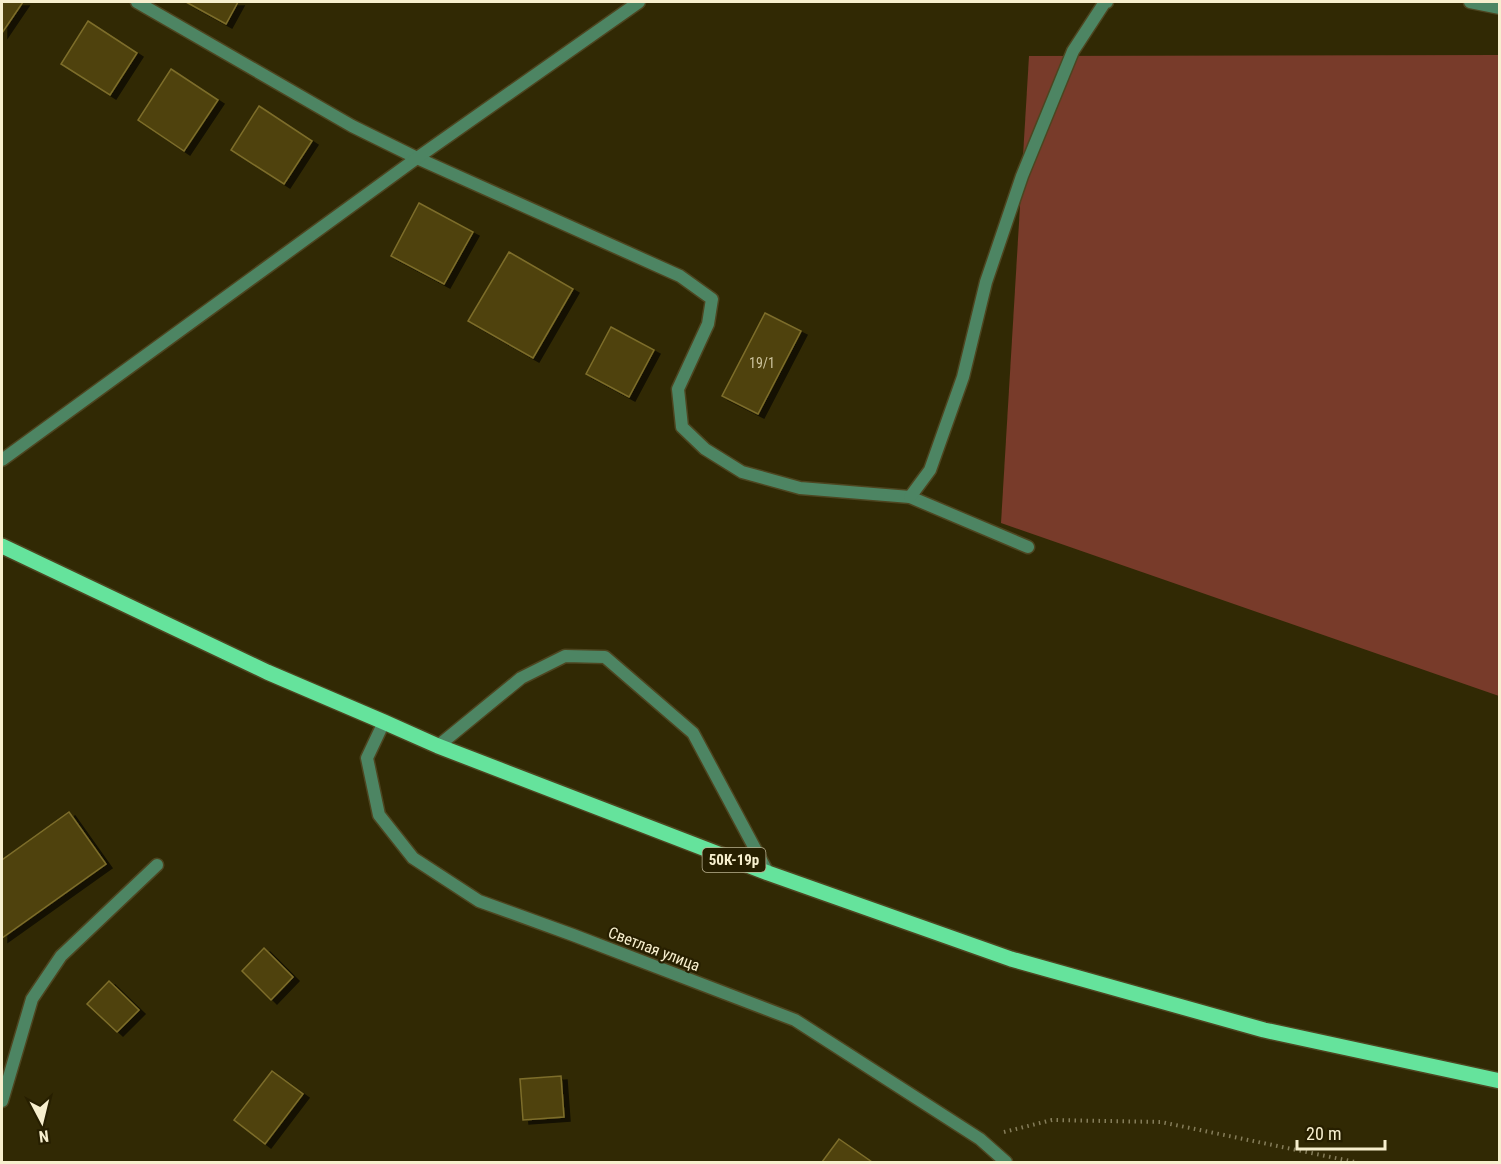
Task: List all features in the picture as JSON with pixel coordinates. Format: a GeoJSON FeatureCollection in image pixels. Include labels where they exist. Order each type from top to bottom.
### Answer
{"type":"FeatureCollection","features":[{"type":"Feature","properties":{"kind":"main road","name":"50К-19р"},"geometry":{"type":"LineString","coordinates":[[2,546],[267,672],[384,723],[768,873],[1011,959],[1264,1030],[1500,1081]]}},
{"type":"Feature","properties":{"kind":"street"},"geometry":{"type":"LineString","coordinates":[[137,2],[352,126],[417,158],[680,276],[712,299],[708,324],[678,389],[682,427],[705,449],[742,472],[800,488],[910,497],[1028,547]]}},
{"type":"Feature","properties":{"kind":"street"},"geometry":{"type":"LineString","coordinates":[[2,460],[417,158],[639,2]]}},
{"type":"Feature","properties":{"kind":"street"},"geometry":{"type":"LineString","coordinates":[[910,497],[930,470],[963,377],[986,282],[1022,176],[1073,51],[1106,2]]}},
{"type":"Feature","properties":{"kind":"street"},"geometry":{"type":"LineString","coordinates":[[1470,2],[1500,8]]}},
{"type":"Feature","properties":{"kind":"street"},"geometry":{"type":"LineString","coordinates":[[438,746],[521,678],[565,656],[605,657],[693,733],[768,873]]}},
{"type":"Feature","properties":{"kind":"street","name":"Светлая улица"},"geometry":{"type":"LineString","coordinates":[[384,723],[367,758],[369,769],[379,815],[413,858],[479,901],[795,1020],[980,1138],[1006,1162]]}},
{"type":"Feature","properties":{"kind":"street"},"geometry":{"type":"LineString","coordinates":[[2,1101],[32,999],[61,957],[157,865]]}},
{"type":"Feature","properties":{"kind":"path"},"geometry":{"type":"LineString","coordinates":[[980,1138],[1052,1120],[1161,1122],[1355,1162]]}},
{"type":"Feature","properties":{"kind":"shaded area"},"geometry":{"type":"Polygon","coordinates":[[[1499,55],[1499,696],[1001,523],[1029,56],[1499,55]]]}},
{"type":"Feature","properties":{"kind":"building"},"geometry":{"type":"Polygon","coordinates":[[[2,2],[23,2],[2,33],[2,2]]]}},
{"type":"Feature","properties":{"kind":"building"},"geometry":{"type":"Polygon","coordinates":[[[186,2],[238,2],[226,24],[186,2]]]}},
{"type":"Feature","properties":{"kind":"building"},"geometry":{"type":"Polygon","coordinates":[[[88,21],[137,53],[110,95],[61,64],[88,21]]]}},
{"type":"Feature","properties":{"kind":"building"},"geometry":{"type":"Polygon","coordinates":[[[171,69],[218,100],[184,151],[138,120],[171,69]]]}},
{"type":"Feature","properties":{"kind":"building"},"geometry":{"type":"Polygon","coordinates":[[[259,106],[312,141],[284,184],[231,150],[259,106]]]}},
{"type":"Feature","properties":{"kind":"building"},"geometry":{"type":"Polygon","coordinates":[[[419,203],[473,232],[444,284],[391,256],[419,203]]]}},
{"type":"Feature","properties":{"kind":"building"},"geometry":{"type":"Polygon","coordinates":[[[509,252],[573,289],[533,358],[468,321],[509,252]]]}},
{"type":"Feature","properties":{"kind":"building"},"geometry":{"type":"Polygon","coordinates":[[[765,313],[801,331],[758,414],[722,396],[765,313]]]}},
{"type":"Feature","properties":{"kind":"building"},"geometry":{"type":"Polygon","coordinates":[[[611,327],[654,350],[629,397],[586,374],[611,327]]]}},
{"type":"Feature","properties":{"kind":"building"},"geometry":{"type":"Polygon","coordinates":[[[69,812],[106,864],[2,938],[2,860],[69,812]]]}},
{"type":"Feature","properties":{"kind":"building"},"geometry":{"type":"Polygon","coordinates":[[[264,948],[293,977],[271,1000],[242,971],[264,948]]]}},
{"type":"Feature","properties":{"kind":"building"},"geometry":{"type":"Polygon","coordinates":[[[109,981],[139,1010],[117,1032],[87,1004],[109,981]]]}},
{"type":"Feature","properties":{"kind":"building"},"geometry":{"type":"Polygon","coordinates":[[[272,1071],[303,1094],[265,1144],[234,1120],[272,1071]]]}},
{"type":"Feature","properties":{"kind":"building"},"geometry":{"type":"Polygon","coordinates":[[[561,1076],[564,1117],[523,1120],[520,1079],[561,1076]]]}},
{"type":"Feature","properties":{"kind":"building"},"geometry":{"type":"Polygon","coordinates":[[[839,1139],[872,1162],[822,1162],[839,1139]]]}}]}
